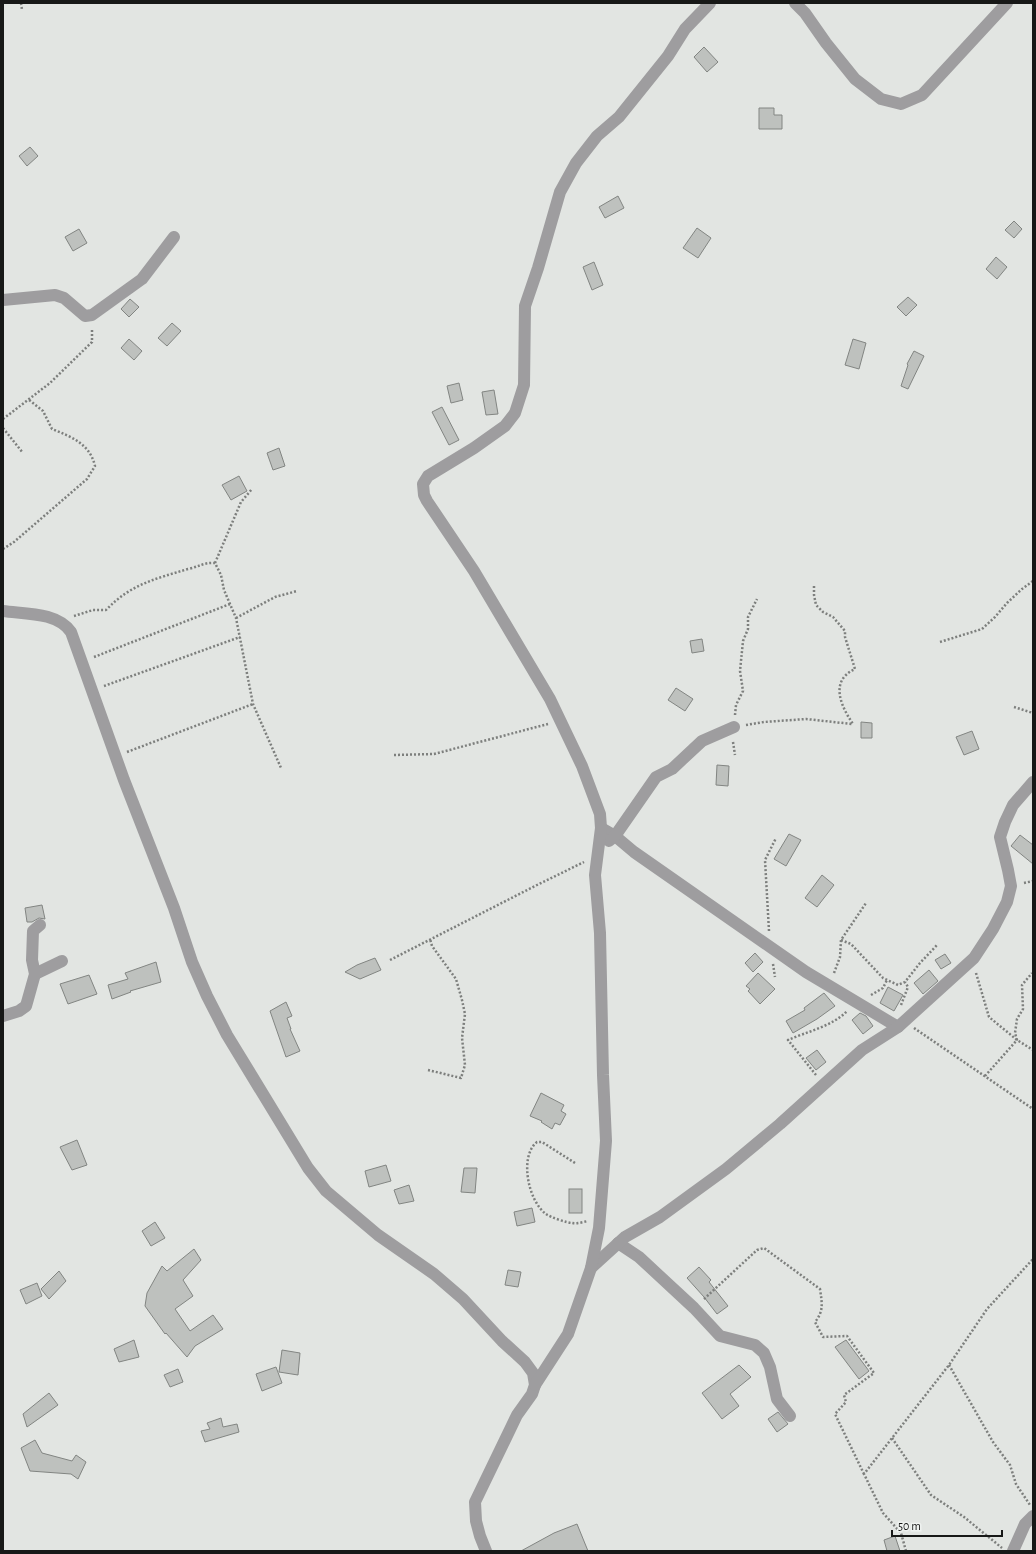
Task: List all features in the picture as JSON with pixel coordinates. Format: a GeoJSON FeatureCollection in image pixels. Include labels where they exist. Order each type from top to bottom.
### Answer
{"type":"FeatureCollection","features":[{"type":"Feature","properties":{"kind":"street"},"geometry":{"type":"LineString","coordinates":[[486,1551],[476,1521],[475,1502],[516,1415],[532,1394],[535,1385],[568,1334],[591,1268],[600,1220],[606,1141],[600,933],[595,875],[599,854],[601,828],[600,814],[593,792],[550,699],[510,629],[470,565],[427,501],[424,495],[423,484],[428,476],[474,448],[504,426],[515,413],[524,385],[525,306],[538,268],[560,192],[576,163],[597,136],[619,117],[668,56],[685,29],[710,3]]}},
{"type":"Feature","properties":{"kind":"street"},"geometry":{"type":"LineString","coordinates":[[795,3],[805,13],[826,43],[855,79],[881,99],[901,104],[922,95],[1007,3]]}},
{"type":"Feature","properties":{"kind":"street"},"geometry":{"type":"LineString","coordinates":[[3,300],[55,295],[64,298],[85,316],[92,314],[142,279],[174,237]]}},
{"type":"Feature","properties":{"kind":"street"},"geometry":{"type":"LineString","coordinates":[[3,611],[60,620],[71,632],[174,908],[192,962],[207,996],[226,1035],[308,1168],[326,1191],[378,1235],[434,1274],[463,1300],[502,1341],[525,1362],[533,1373],[535,1385]]}},
{"type":"Feature","properties":{"kind":"street"},"geometry":{"type":"LineString","coordinates":[[599,854],[615,836],[656,777],[672,769],[702,741],[734,727]]}},
{"type":"Feature","properties":{"kind":"street"},"geometry":{"type":"LineString","coordinates":[[591,1268],[625,1237],[660,1217],[726,1169],[780,1124],[862,1050],[901,1024],[974,958],[993,929],[1007,902],[1011,886],[1000,837],[1005,822],[1013,805],[1033,782]]}},
{"type":"Feature","properties":{"kind":"street"},"geometry":{"type":"LineString","coordinates":[[601,828],[615,836],[634,852],[806,972],[858,1003],[901,1024]]}},
{"type":"Feature","properties":{"kind":"street"},"geometry":{"type":"LineString","coordinates":[[3,1016],[19,1011],[26,1006],[35,974],[32,960],[33,931],[40,924]]}},
{"type":"Feature","properties":{"kind":"street"},"geometry":{"type":"LineString","coordinates":[[35,974],[62,961]]}},
{"type":"Feature","properties":{"kind":"street"},"geometry":{"type":"LineString","coordinates":[[618,1243],[640,1257],[694,1308],[720,1336],[755,1345],[764,1354],[770,1367],[777,1398],[790,1416]]}},
{"type":"Feature","properties":{"kind":"street"},"geometry":{"type":"LineString","coordinates":[[1013,1551],[1025,1524],[1033,1516]]}},
{"type":"Feature","properties":{"kind":"path"},"geometry":{"type":"LineString","coordinates":[[21,3],[22,10]]}},
{"type":"Feature","properties":{"kind":"path"},"geometry":{"type":"LineString","coordinates":[[3,419],[50,383],[92,342],[92,329],[85,316]]}},
{"type":"Feature","properties":{"kind":"path"},"geometry":{"type":"LineString","coordinates":[[3,549],[14,542],[87,479],[95,466],[92,455],[86,448],[70,436],[52,429],[43,411],[28,399]]}},
{"type":"Feature","properties":{"kind":"path"},"geometry":{"type":"LineString","coordinates":[[3,428],[23,453]]}},
{"type":"Feature","properties":{"kind":"path"},"geometry":{"type":"LineString","coordinates":[[215,563],[242,502],[252,489]]}},
{"type":"Feature","properties":{"kind":"path"},"geometry":{"type":"LineString","coordinates":[[60,620],[93,610],[106,610],[118,598],[135,587],[208,562],[215,563]]}},
{"type":"Feature","properties":{"kind":"path"},"geometry":{"type":"LineString","coordinates":[[215,563],[221,575],[236,618],[254,704],[281,768]]}},
{"type":"Feature","properties":{"kind":"path"},"geometry":{"type":"LineString","coordinates":[[940,642],[982,629],[1022,588],[1033,582]]}},
{"type":"Feature","properties":{"kind":"path"},"geometry":{"type":"LineString","coordinates":[[734,727],[764,722],[806,718],[853,724],[843,710],[839,693],[840,682],[846,672],[855,669],[845,637],[845,630],[834,617],[823,612],[816,605],[814,586]]}},
{"type":"Feature","properties":{"kind":"path"},"geometry":{"type":"LineString","coordinates":[[236,618],[275,597],[297,591]]}},
{"type":"Feature","properties":{"kind":"path"},"geometry":{"type":"LineString","coordinates":[[735,755],[732,738],[736,705],[743,691],[740,671],[743,641],[748,629],[748,617],[757,599]]}},
{"type":"Feature","properties":{"kind":"path"},"geometry":{"type":"LineString","coordinates":[[82,661],[230,604]]}},
{"type":"Feature","properties":{"kind":"path"},"geometry":{"type":"LineString","coordinates":[[92,690],[240,637]]}},
{"type":"Feature","properties":{"kind":"path"},"geometry":{"type":"LineString","coordinates":[[116,756],[254,704]]}},
{"type":"Feature","properties":{"kind":"path"},"geometry":{"type":"LineString","coordinates":[[1014,707],[1033,713]]}},
{"type":"Feature","properties":{"kind":"path"},"geometry":{"type":"LineString","coordinates":[[394,755],[434,754],[560,721]]}},
{"type":"Feature","properties":{"kind":"path"},"geometry":{"type":"LineString","coordinates":[[775,977],[770,946],[765,860],[776,838]]}},
{"type":"Feature","properties":{"kind":"path"},"geometry":{"type":"LineString","coordinates":[[390,960],[599,854]]}},
{"type":"Feature","properties":{"kind":"path"},"geometry":{"type":"LineString","coordinates":[[835,989],[832,977],[840,958],[842,940],[866,903]]}},
{"type":"Feature","properties":{"kind":"path"},"geometry":{"type":"LineString","coordinates":[[428,1070],[461,1078],[465,1065],[462,1038],[465,1014],[456,978],[436,952],[430,939]]}},
{"type":"Feature","properties":{"kind":"path"},"geometry":{"type":"LineString","coordinates":[[842,940],[851,944],[883,978],[898,985],[905,982],[938,944]]}},
{"type":"Feature","properties":{"kind":"path"},"geometry":{"type":"LineString","coordinates":[[974,958],[976,976],[989,1017],[1017,1040],[1033,1050]]}},
{"type":"Feature","properties":{"kind":"path"},"geometry":{"type":"LineString","coordinates":[[1017,1040],[1015,1033],[1017,1019],[1023,1009],[1022,985],[1032,973]]}},
{"type":"Feature","properties":{"kind":"path"},"geometry":{"type":"LineString","coordinates":[[823,1084],[788,1040],[806,1032],[821,1028],[843,1015],[864,998],[883,988],[887,980]]}},
{"type":"Feature","properties":{"kind":"path"},"geometry":{"type":"LineString","coordinates":[[905,982],[908,987],[900,1008],[901,1024],[985,1076],[1033,1109]]}},
{"type":"Feature","properties":{"kind":"path"},"geometry":{"type":"LineString","coordinates":[[985,1076],[1017,1040]]}},
{"type":"Feature","properties":{"kind":"path"},"geometry":{"type":"LineString","coordinates":[[575,1163],[542,1142],[537,1142],[529,1150],[527,1177],[531,1196],[546,1215],[573,1224],[600,1220]]}},
{"type":"Feature","properties":{"kind":"path"},"geometry":{"type":"LineString","coordinates":[[694,1308],[757,1250],[764,1248],[820,1289],[822,1306],[820,1316],[815,1322],[823,1337],[847,1336],[874,1373],[844,1395],[846,1402],[835,1414],[883,1513],[901,1533],[906,1551]]}},
{"type":"Feature","properties":{"kind":"path"},"geometry":{"type":"LineString","coordinates":[[864,1474],[949,1365],[988,1308],[1033,1259]]}},
{"type":"Feature","properties":{"kind":"path"},"geometry":{"type":"LineString","coordinates":[[949,1365],[993,1442],[1010,1465],[1016,1484],[1033,1508]]}},
{"type":"Feature","properties":{"kind":"path"},"geometry":{"type":"LineString","coordinates":[[892,1438],[931,1494],[964,1517],[1005,1551]]}},
{"type":"Feature","properties":{"kind":"building"},"geometry":{"type":"Polygon","coordinates":[[[704,47],[718,62],[707,72],[694,57],[704,47]]]}},
{"type":"Feature","properties":{"kind":"building"},"geometry":{"type":"Polygon","coordinates":[[[759,108],[774,108],[774,115],[782,115],[782,129],[759,129],[759,108]]]}},
{"type":"Feature","properties":{"kind":"building"},"geometry":{"type":"Polygon","coordinates":[[[30,147],[38,156],[27,166],[19,156],[30,147]]]}},
{"type":"Feature","properties":{"kind":"building"},"geometry":{"type":"Polygon","coordinates":[[[618,196],[624,208],[605,218],[599,207],[618,196]]]}},
{"type":"Feature","properties":{"kind":"building"},"geometry":{"type":"Polygon","coordinates":[[[1014,221],[1022,229],[1014,238],[1005,230],[1014,221]]]}},
{"type":"Feature","properties":{"kind":"building"},"geometry":{"type":"Polygon","coordinates":[[[697,228],[711,238],[698,258],[683,248],[697,228]]]}},
{"type":"Feature","properties":{"kind":"building"},"geometry":{"type":"Polygon","coordinates":[[[79,229],[87,243],[73,251],[65,237],[79,229]]]}},
{"type":"Feature","properties":{"kind":"building"},"geometry":{"type":"Polygon","coordinates":[[[996,257],[1007,267],[997,279],[986,269],[996,257]]]}},
{"type":"Feature","properties":{"kind":"building"},"geometry":{"type":"Polygon","coordinates":[[[594,262],[603,285],[592,290],[583,267],[594,262]]]}},
{"type":"Feature","properties":{"kind":"building"},"geometry":{"type":"Polygon","coordinates":[[[908,297],[917,305],[906,316],[897,307],[908,297]]]}},
{"type":"Feature","properties":{"kind":"building"},"geometry":{"type":"Polygon","coordinates":[[[130,299],[139,307],[129,317],[121,309],[130,299]]]}},
{"type":"Feature","properties":{"kind":"building"},"geometry":{"type":"Polygon","coordinates":[[[172,323],[181,331],[167,346],[158,338],[172,323]]]}},
{"type":"Feature","properties":{"kind":"building"},"geometry":{"type":"Polygon","coordinates":[[[129,339],[142,351],[134,360],[121,348],[129,339]]]}},
{"type":"Feature","properties":{"kind":"building"},"geometry":{"type":"Polygon","coordinates":[[[853,339],[866,343],[859,369],[845,365],[853,339]]]}},
{"type":"Feature","properties":{"kind":"building"},"geometry":{"type":"Polygon","coordinates":[[[914,351],[924,356],[908,389],[901,386],[908,365],[907,364],[914,351]]]}},
{"type":"Feature","properties":{"kind":"building"},"geometry":{"type":"Polygon","coordinates":[[[459,383],[463,400],[451,403],[447,386],[459,383]]]}},
{"type":"Feature","properties":{"kind":"building"},"geometry":{"type":"Polygon","coordinates":[[[494,390],[498,414],[486,415],[482,392],[494,390]]]}},
{"type":"Feature","properties":{"kind":"building"},"geometry":{"type":"Polygon","coordinates":[[[442,407],[459,440],[449,445],[432,412],[442,407]]]}},
{"type":"Feature","properties":{"kind":"building"},"geometry":{"type":"Polygon","coordinates":[[[279,448],[285,466],[273,470],[267,453],[279,448]]]}},
{"type":"Feature","properties":{"kind":"building"},"geometry":{"type":"Polygon","coordinates":[[[239,476],[247,491],[231,500],[222,485],[239,476]]]}},
{"type":"Feature","properties":{"kind":"building"},"geometry":{"type":"Polygon","coordinates":[[[702,639],[704,651],[692,653],[690,641],[702,639]]]}},
{"type":"Feature","properties":{"kind":"building"},"geometry":{"type":"Polygon","coordinates":[[[676,688],[693,699],[685,711],[668,700],[676,688]]]}},
{"type":"Feature","properties":{"kind":"building"},"geometry":{"type":"Polygon","coordinates":[[[861,722],[872,723],[872,738],[861,738],[861,722]]]}},
{"type":"Feature","properties":{"kind":"building"},"geometry":{"type":"Polygon","coordinates":[[[972,731],[979,749],[964,755],[956,737],[972,731]]]}},
{"type":"Feature","properties":{"kind":"building"},"geometry":{"type":"Polygon","coordinates":[[[717,765],[729,766],[728,786],[716,785],[717,765]]]}},
{"type":"Feature","properties":{"kind":"building"},"geometry":{"type":"Polygon","coordinates":[[[789,834],[801,840],[786,866],[774,859],[789,834]]]}},
{"type":"Feature","properties":{"kind":"building"},"geometry":{"type":"Polygon","coordinates":[[[1020,835],[1033,845],[1033,864],[1011,846],[1020,835]]]}},
{"type":"Feature","properties":{"kind":"building"},"geometry":{"type":"Polygon","coordinates":[[[822,875],[834,885],[817,907],[805,898],[822,875]]]}},
{"type":"Feature","properties":{"kind":"building"},"geometry":{"type":"Polygon","coordinates":[[[42,905],[45,919],[39,918],[32,922],[27,922],[25,908],[42,905]]]}},
{"type":"Feature","properties":{"kind":"building"},"geometry":{"type":"Polygon","coordinates":[[[755,953],[763,962],[753,972],[745,963],[755,953]]]}},
{"type":"Feature","properties":{"kind":"building"},"geometry":{"type":"Polygon","coordinates":[[[945,954],[951,963],[941,969],[935,960],[945,954]]]}},
{"type":"Feature","properties":{"kind":"building"},"geometry":{"type":"Polygon","coordinates":[[[375,958],[381,970],[360,979],[345,972],[357,965],[375,958]]]}},
{"type":"Feature","properties":{"kind":"building"},"geometry":{"type":"Polygon","coordinates":[[[156,962],[161,982],[130,991],[131,992],[112,999],[108,985],[128,979],[125,973],[156,962]]]}},
{"type":"Feature","properties":{"kind":"building"},"geometry":{"type":"Polygon","coordinates":[[[929,970],[938,981],[923,994],[914,983],[929,970]]]}},
{"type":"Feature","properties":{"kind":"building"},"geometry":{"type":"Polygon","coordinates":[[[758,973],[775,989],[760,1004],[748,991],[750,989],[746,986],[758,973]]]}},
{"type":"Feature","properties":{"kind":"building"},"geometry":{"type":"Polygon","coordinates":[[[89,975],[97,994],[68,1004],[60,984],[89,975]]]}},
{"type":"Feature","properties":{"kind":"building"},"geometry":{"type":"Polygon","coordinates":[[[888,987],[903,995],[894,1011],[880,1003],[888,987]]]}},
{"type":"Feature","properties":{"kind":"building"},"geometry":{"type":"Polygon","coordinates":[[[824,993],[835,1006],[817,1019],[793,1033],[786,1021],[805,1010],[804,1008],[824,993]]]}},
{"type":"Feature","properties":{"kind":"building"},"geometry":{"type":"Polygon","coordinates":[[[286,1002],[292,1016],[287,1018],[290,1029],[300,1051],[286,1057],[270,1011],[286,1002]]]}},
{"type":"Feature","properties":{"kind":"building"},"geometry":{"type":"Polygon","coordinates":[[[860,1013],[866,1016],[873,1026],[863,1034],[852,1020],[860,1013]]]}},
{"type":"Feature","properties":{"kind":"building"},"geometry":{"type":"Polygon","coordinates":[[[817,1050],[826,1062],[816,1070],[806,1058],[817,1050]]]}},
{"type":"Feature","properties":{"kind":"building"},"geometry":{"type":"Polygon","coordinates":[[[541,1093],[564,1105],[561,1111],[566,1114],[560,1125],[555,1123],[552,1129],[541,1122],[542,1121],[530,1116],[541,1093]]]}},
{"type":"Feature","properties":{"kind":"building"},"geometry":{"type":"Polygon","coordinates":[[[77,1140],[87,1165],[72,1170],[60,1147],[77,1140]]]}},
{"type":"Feature","properties":{"kind":"building"},"geometry":{"type":"Polygon","coordinates":[[[386,1165],[391,1181],[369,1187],[365,1171],[386,1165]]]}},
{"type":"Feature","properties":{"kind":"building"},"geometry":{"type":"Polygon","coordinates":[[[464,1168],[477,1168],[475,1193],[461,1192],[464,1168]]]}},
{"type":"Feature","properties":{"kind":"building"},"geometry":{"type":"Polygon","coordinates":[[[409,1185],[414,1201],[399,1204],[394,1190],[409,1185]]]}},
{"type":"Feature","properties":{"kind":"building"},"geometry":{"type":"Polygon","coordinates":[[[569,1189],[582,1189],[582,1213],[569,1213],[569,1189]]]}},
{"type":"Feature","properties":{"kind":"building"},"geometry":{"type":"Polygon","coordinates":[[[532,1208],[535,1222],[517,1226],[514,1212],[532,1208]]]}},
{"type":"Feature","properties":{"kind":"building"},"geometry":{"type":"Polygon","coordinates":[[[155,1222],[165,1238],[151,1246],[142,1231],[155,1222]]]}},
{"type":"Feature","properties":{"kind":"building"},"geometry":{"type":"Polygon","coordinates":[[[194,1249],[201,1260],[183,1280],[193,1296],[175,1309],[190,1331],[213,1315],[223,1329],[195,1346],[187,1357],[166,1333],[165,1334],[145,1306],[147,1293],[162,1266],[167,1271],[194,1249]]]}},
{"type":"Feature","properties":{"kind":"building"},"geometry":{"type":"Polygon","coordinates":[[[699,1267],[711,1280],[709,1282],[728,1306],[717,1314],[687,1278],[699,1267]]]}},
{"type":"Feature","properties":{"kind":"building"},"geometry":{"type":"Polygon","coordinates":[[[508,1270],[521,1272],[518,1287],[505,1285],[508,1270]]]}},
{"type":"Feature","properties":{"kind":"building"},"geometry":{"type":"Polygon","coordinates":[[[59,1271],[66,1281],[49,1299],[41,1289],[59,1271]]]}},
{"type":"Feature","properties":{"kind":"building"},"geometry":{"type":"Polygon","coordinates":[[[37,1283],[42,1296],[26,1304],[20,1290],[37,1283]]]}},
{"type":"Feature","properties":{"kind":"building"},"geometry":{"type":"Polygon","coordinates":[[[134,1340],[139,1357],[119,1362],[114,1349],[134,1340]]]}},
{"type":"Feature","properties":{"kind":"building"},"geometry":{"type":"Polygon","coordinates":[[[846,1340],[869,1371],[859,1379],[835,1347],[846,1340]]]}},
{"type":"Feature","properties":{"kind":"building"},"geometry":{"type":"Polygon","coordinates":[[[282,1350],[300,1353],[298,1375],[279,1372],[282,1350]]]}},
{"type":"Feature","properties":{"kind":"building"},"geometry":{"type":"Polygon","coordinates":[[[739,1365],[751,1377],[730,1394],[739,1406],[722,1419],[702,1393],[739,1365]]]}},
{"type":"Feature","properties":{"kind":"building"},"geometry":{"type":"Polygon","coordinates":[[[276,1367],[282,1383],[262,1391],[256,1374],[276,1367]]]}},
{"type":"Feature","properties":{"kind":"building"},"geometry":{"type":"Polygon","coordinates":[[[178,1369],[183,1382],[170,1387],[164,1375],[178,1369]]]}},
{"type":"Feature","properties":{"kind":"building"},"geometry":{"type":"Polygon","coordinates":[[[49,1393],[58,1405],[27,1427],[23,1414],[49,1393]]]}},
{"type":"Feature","properties":{"kind":"building"},"geometry":{"type":"Polygon","coordinates":[[[778,1412],[788,1424],[777,1432],[768,1419],[778,1412]]]}},
{"type":"Feature","properties":{"kind":"building"},"geometry":{"type":"Polygon","coordinates":[[[221,1418],[223,1427],[237,1424],[239,1432],[205,1442],[201,1431],[210,1429],[207,1423],[221,1418]]]}},
{"type":"Feature","properties":{"kind":"building"},"geometry":{"type":"Polygon","coordinates":[[[35,1440],[42,1453],[72,1461],[76,1455],[86,1462],[78,1479],[71,1474],[30,1471],[21,1448],[35,1440]]]}},
{"type":"Feature","properties":{"kind":"building"},"geometry":{"type":"Polygon","coordinates":[[[577,1524],[588,1551],[521,1551],[554,1533],[577,1524]]]}},
{"type":"Feature","properties":{"kind":"building"},"geometry":{"type":"Polygon","coordinates":[[[895,1536],[900,1551],[887,1551],[884,1540],[895,1536]]]}}]}
